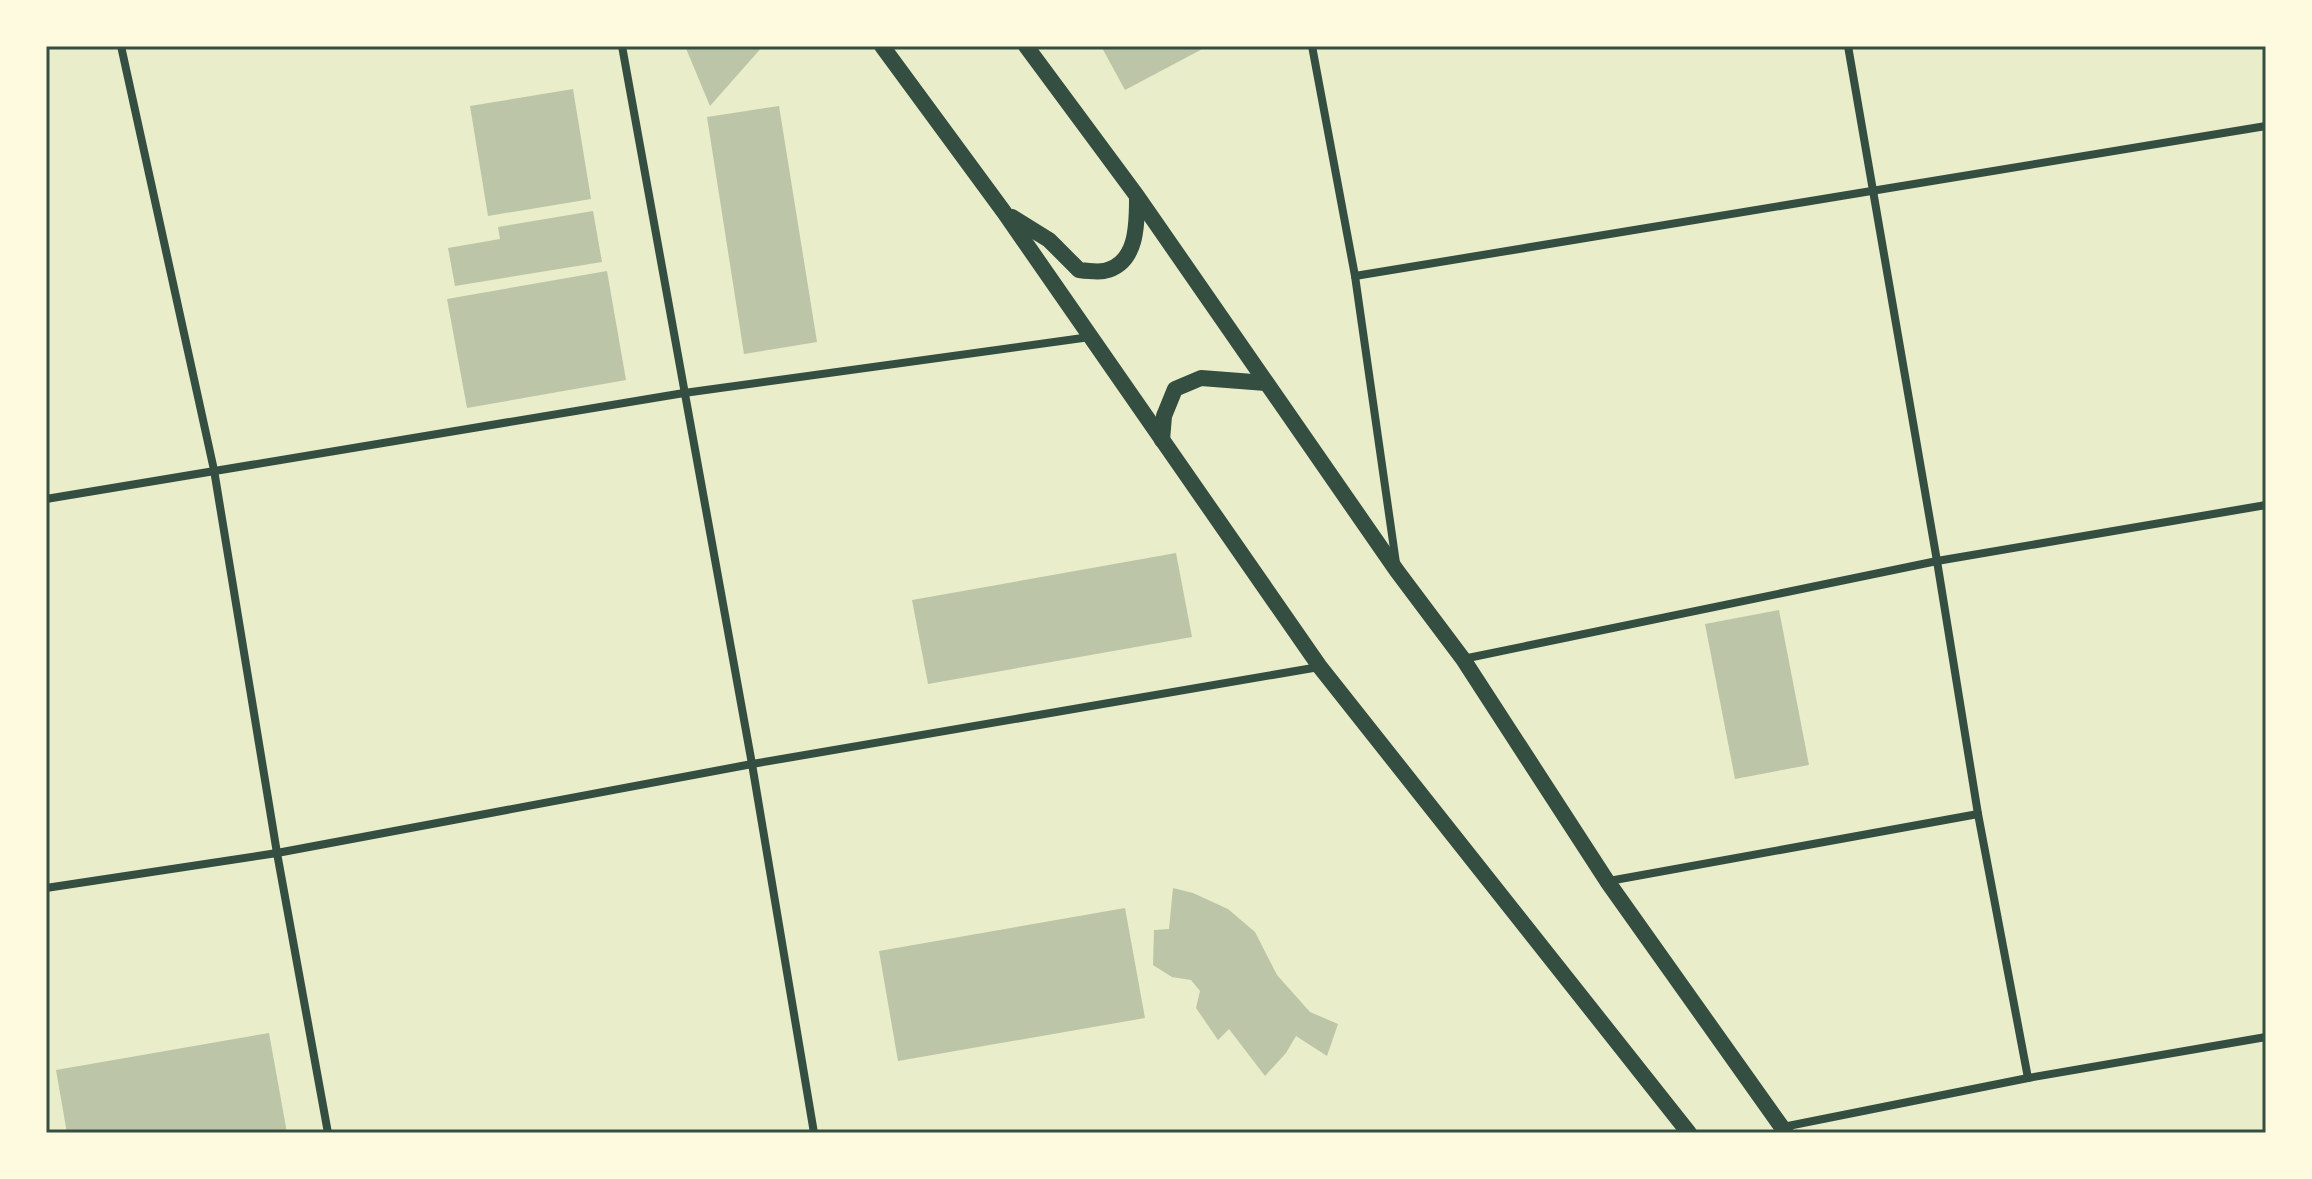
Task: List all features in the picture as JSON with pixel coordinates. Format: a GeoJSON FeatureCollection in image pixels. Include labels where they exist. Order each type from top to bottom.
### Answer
{"type":"FeatureCollection","features":[{"type":"Feature","properties":{"kind":"main road"},"geometry":{"type":"LineString","coordinates":[[882,46],[1004,212],[1320,667],[1689,1133]]}},
{"type":"Feature","properties":{"kind":"main road"},"geometry":{"type":"LineString","coordinates":[[1026,46],[1137,196],[1397,571],[1463,659],[1607,881],[1784,1130]]}},
{"type":"Feature","properties":{"kind":"main road"},"geometry":{"type":"LineString","coordinates":[[1004,212],[1049,240],[1079,270],[1106,271],[1128,257],[1137,232],[1137,196]]}},
{"type":"Feature","properties":{"kind":"main road"},"geometry":{"type":"LineString","coordinates":[[1162,440],[1164,416],[1175,389],[1201,378],[1266,383]]}},
{"type":"Feature","properties":{"kind":"street"},"geometry":{"type":"LineString","coordinates":[[121,46],[214,470],[277,853],[328,1133]]}},
{"type":"Feature","properties":{"kind":"street"},"geometry":{"type":"LineString","coordinates":[[622,46],[752,764],[814,1133]]}},
{"type":"Feature","properties":{"kind":"street"},"geometry":{"type":"LineString","coordinates":[[1312,46],[1355,276],[1397,571]]}},
{"type":"Feature","properties":{"kind":"street"},"geometry":{"type":"LineString","coordinates":[[1848,46],[1978,814],[2028,1078]]}},
{"type":"Feature","properties":{"kind":"street"},"geometry":{"type":"LineString","coordinates":[[1355,276],[2266,126]]}},
{"type":"Feature","properties":{"kind":"street"},"geometry":{"type":"LineString","coordinates":[[46,499],[684,393],[1090,337]]}},
{"type":"Feature","properties":{"kind":"street"},"geometry":{"type":"LineString","coordinates":[[1463,659],[1937,561],[2266,505]]}},
{"type":"Feature","properties":{"kind":"street"},"geometry":{"type":"LineString","coordinates":[[46,888],[277,853],[752,764],[1320,667]]}},
{"type":"Feature","properties":{"kind":"street"},"geometry":{"type":"LineString","coordinates":[[1607,881],[1978,814]]}},
{"type":"Feature","properties":{"kind":"street"},"geometry":{"type":"LineString","coordinates":[[1784,1130],[2028,1078],[2266,1037]]}},
{"type":"Feature","properties":{"kind":"building"},"geometry":{"type":"Polygon","coordinates":[[[685,46],[763,46],[710,106],[685,46]]]}},
{"type":"Feature","properties":{"kind":"building"},"geometry":{"type":"Polygon","coordinates":[[[1101,46],[1208,46],[1125,90],[1101,46]]]}},
{"type":"Feature","properties":{"kind":"building"},"geometry":{"type":"Polygon","coordinates":[[[573,89],[591,199],[488,216],[470,106],[573,89]]]}},
{"type":"Feature","properties":{"kind":"building"},"geometry":{"type":"Polygon","coordinates":[[[779,106],[817,342],[744,354],[707,117],[779,106]]]}},
{"type":"Feature","properties":{"kind":"building"},"geometry":{"type":"Polygon","coordinates":[[[593,211],[602,262],[455,286],[448,248],[500,239],[498,227],[593,211]]]}},
{"type":"Feature","properties":{"kind":"building"},"geometry":{"type":"Polygon","coordinates":[[[607,271],[626,380],[467,408],[447,299],[607,271]]]}},
{"type":"Feature","properties":{"kind":"building"},"geometry":{"type":"Polygon","coordinates":[[[1176,553],[1192,637],[928,684],[912,600],[1176,553]]]}},
{"type":"Feature","properties":{"kind":"building"},"geometry":{"type":"Polygon","coordinates":[[[1779,610],[1809,765],[1735,779],[1705,624],[1779,610]]]}},
{"type":"Feature","properties":{"kind":"building"},"geometry":{"type":"Polygon","coordinates":[[[1173,888],[1193,893],[1228,909],[1255,932],[1277,975],[1310,1012],[1338,1024],[1327,1056],[1296,1036],[1286,1053],[1265,1076],[1229,1029],[1218,1040],[1196,1008],[1200,991],[1191,980],[1172,977],[1153,965],[1154,930],[1169,929],[1173,888]]]}},
{"type":"Feature","properties":{"kind":"building"},"geometry":{"type":"Polygon","coordinates":[[[1125,908],[1145,1018],[898,1061],[879,951],[1125,908]]]}},
{"type":"Feature","properties":{"kind":"building"},"geometry":{"type":"Polygon","coordinates":[[[269,1033],[287,1133],[67,1133],[56,1070],[269,1033]]]}}]}
